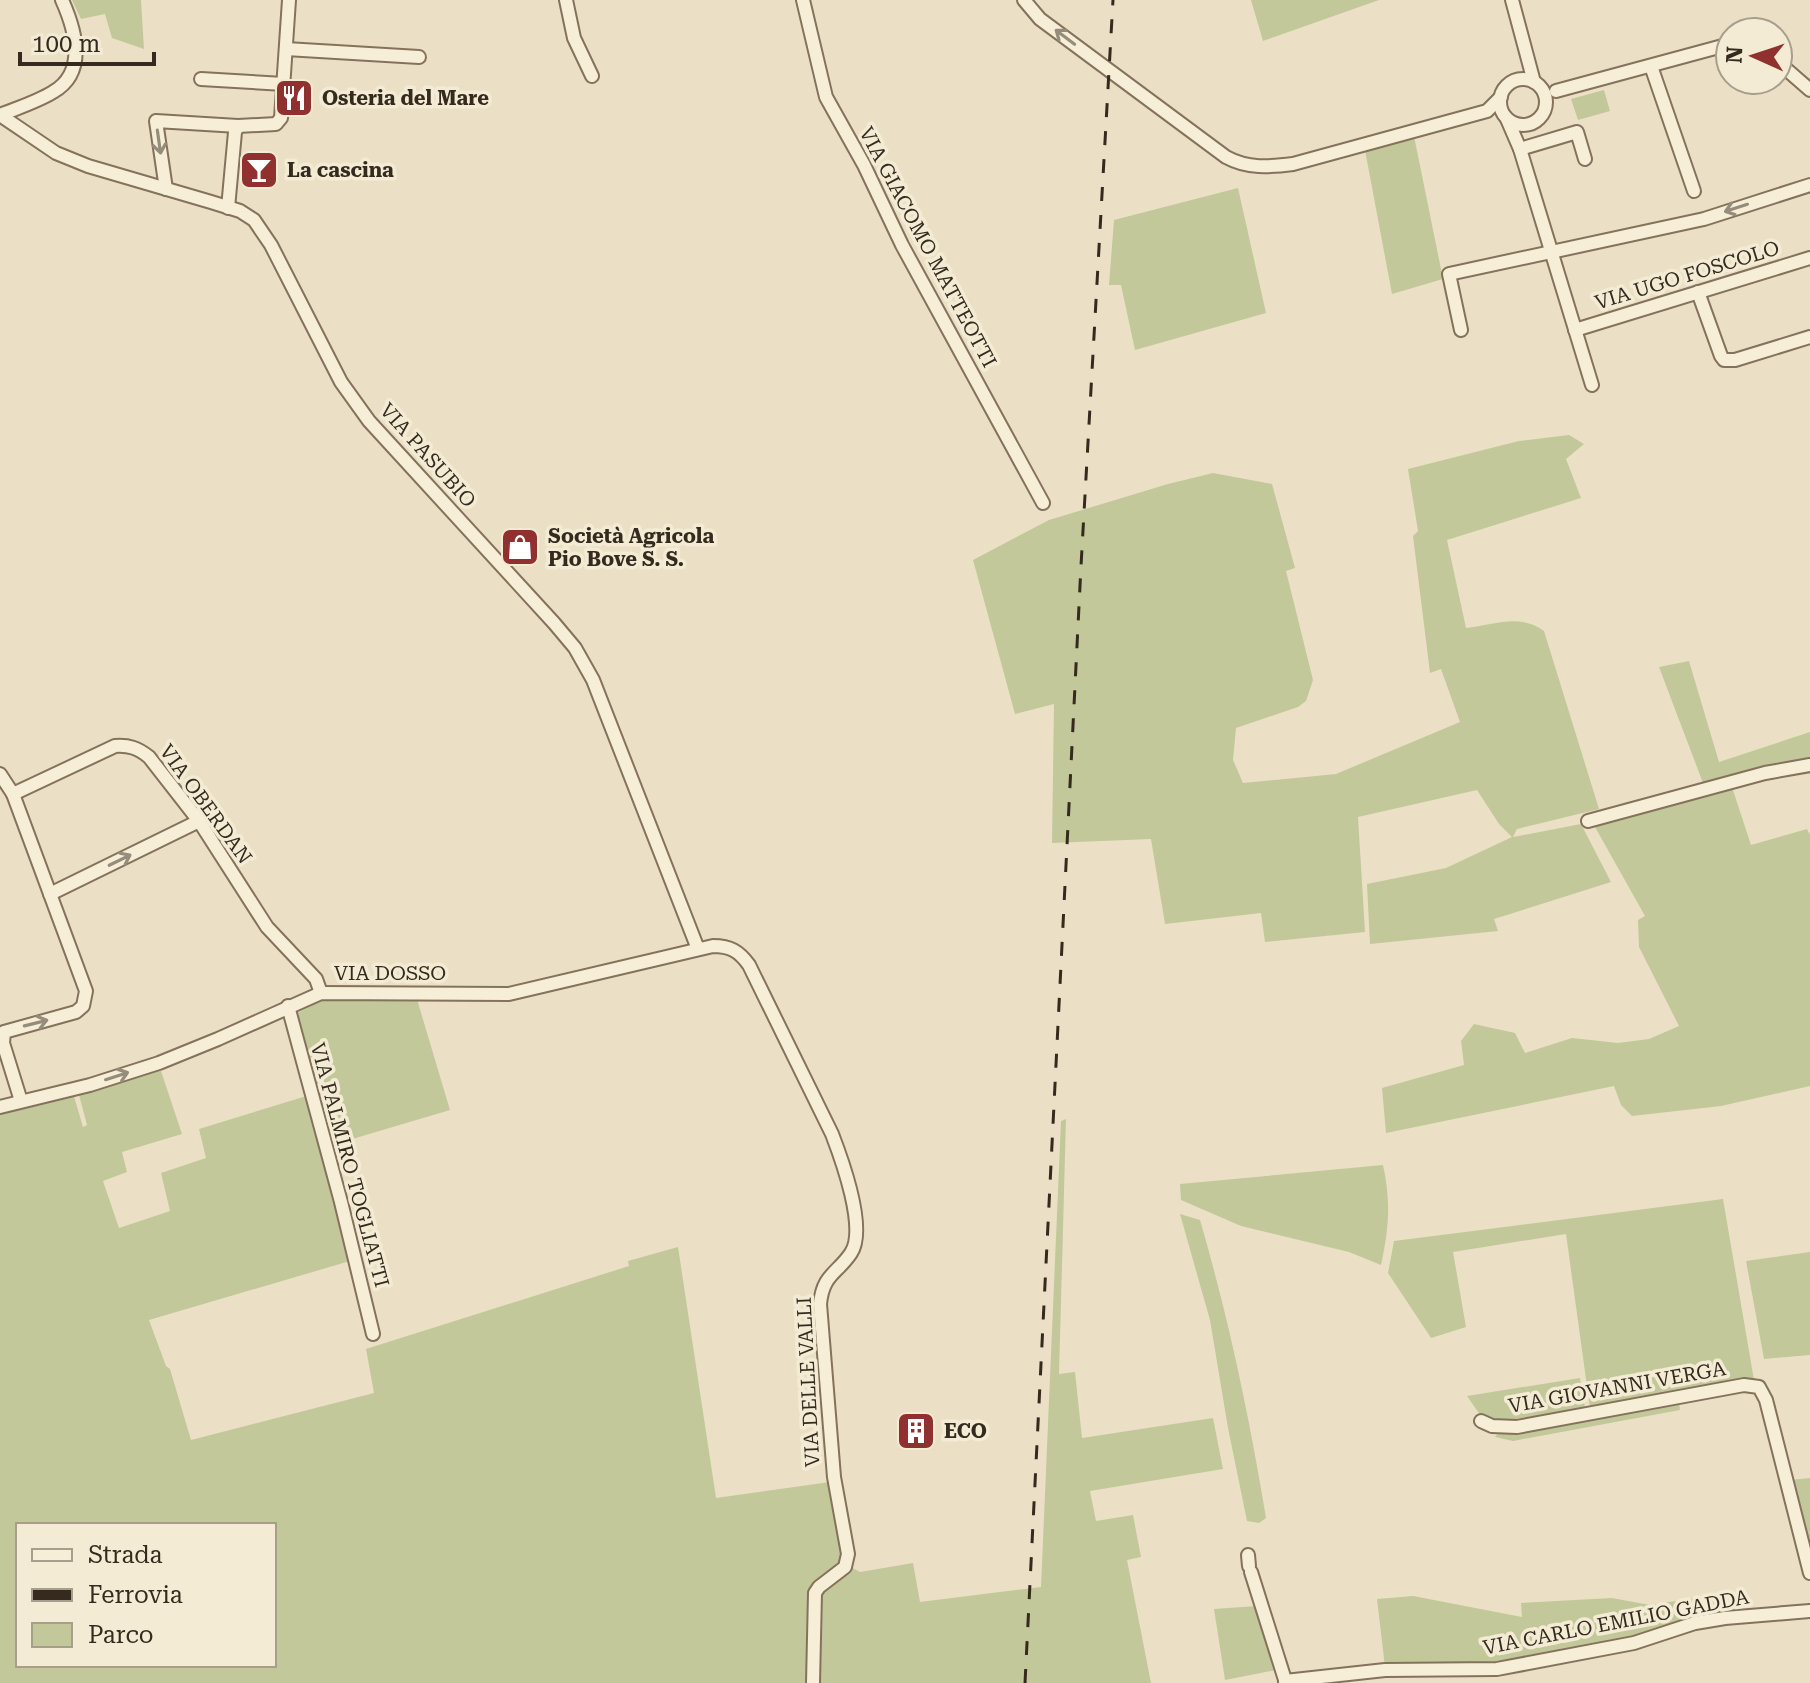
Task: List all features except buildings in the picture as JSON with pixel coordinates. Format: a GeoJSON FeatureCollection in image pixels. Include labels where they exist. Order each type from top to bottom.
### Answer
{"type":"FeatureCollection","features":[{"type":"Feature","properties":{"kind":"street"},"geometry":{"type":"LineString","coordinates":[[3,120],[20,119],[37,99],[56,91],[66,81],[73,66],[76,37],[62,0]]}},
{"type":"Feature","properties":{"kind":"street"},"geometry":{"type":"LineString","coordinates":[[166,189],[156,121],[238,126],[276,124],[281,118],[289,0]]}},
{"type":"Feature","properties":{"kind":"street"},"geometry":{"type":"LineString","coordinates":[[566,0],[574,38],[592,76]]}},
{"type":"Feature","properties":{"kind":"street","name":"VIA GIACOMO MATTEOTTI"},"geometry":{"type":"LineString","coordinates":[[803,0],[826,97],[864,165],[902,245],[1043,503]]}},
{"type":"Feature","properties":{"kind":"street"},"geometry":{"type":"LineString","coordinates":[[1024,0],[1040,19],[1226,157],[1242,165],[1264,168],[1293,164],[1487,111],[1512,82],[1526,55]]}},
{"type":"Feature","properties":{"kind":"street"},"geometry":{"type":"LineString","coordinates":[[1512,0],[1526,55],[1545,106]]}},
{"type":"Feature","properties":{"kind":"street"},"geometry":{"type":"LineString","coordinates":[[1512,82],[1520,80],[1556,91],[1714,48]]}},
{"type":"Feature","properties":{"kind":"street"},"geometry":{"type":"LineString","coordinates":[[286,49],[419,57]]}},
{"type":"Feature","properties":{"kind":"street"},"geometry":{"type":"LineString","coordinates":[[1651,66],[1694,191]]}},
{"type":"Feature","properties":{"kind":"street"},"geometry":{"type":"LineString","coordinates":[[1794,76],[1810,90]]}},
{"type":"Feature","properties":{"kind":"street"},"geometry":{"type":"LineString","coordinates":[[201,79],[284,84]]}},
{"type":"Feature","properties":{"kind":"street"},"geometry":{"type":"LineString","coordinates":[[1487,111],[1522,125],[1529,124],[1539,118],[1556,91]]}},
{"type":"Feature","properties":{"kind":"street"},"geometry":{"type":"LineString","coordinates":[[1501,97],[1500,105],[1520,149],[1592,385]]}},
{"type":"Feature","properties":{"kind":"street","name":"VIA PASUBIO"},"geometry":{"type":"LineString","coordinates":[[3,120],[56,153],[88,166],[228,208],[254,220],[271,245],[341,382],[369,421],[575,648],[593,680],[698,949]]}},
{"type":"Feature","properties":{"kind":"street"},"geometry":{"type":"LineString","coordinates":[[1520,149],[1521,136],[1529,124]]}},
{"type":"Feature","properties":{"kind":"street"},"geometry":{"type":"LineString","coordinates":[[228,208],[238,126]]}},
{"type":"Feature","properties":{"kind":"street"},"geometry":{"type":"LineString","coordinates":[[1520,149],[1577,132],[1585,159]]}},
{"type":"Feature","properties":{"kind":"street"},"geometry":{"type":"LineString","coordinates":[[1461,330],[1449,274],[1704,219],[1810,185]]}},
{"type":"Feature","properties":{"kind":"street","name":"VIA UGO FOSCOLO"},"geometry":{"type":"LineString","coordinates":[[1575,330],[1810,258]]}},
{"type":"Feature","properties":{"kind":"street"},"geometry":{"type":"LineString","coordinates":[[1698,292],[1724,360],[1735,360],[1810,337]]}},
{"type":"Feature","properties":{"kind":"street","name":"VIA OBERDAN"},"geometry":{"type":"LineString","coordinates":[[13,794],[115,746],[132,747],[149,757],[199,821],[267,927],[316,979],[321,993]]}},
{"type":"Feature","properties":{"kind":"street"},"geometry":{"type":"LineString","coordinates":[[1588,821],[1765,773],[1810,765]]}},
{"type":"Feature","properties":{"kind":"street"},"geometry":{"type":"LineString","coordinates":[[0,774],[13,794],[86,991],[83,1006],[76,1012],[4,1032],[6,1071],[21,1101]]}},
{"type":"Feature","properties":{"kind":"street"},"geometry":{"type":"LineString","coordinates":[[50,894],[199,821]]}},
{"type":"Feature","properties":{"kind":"street","name":"VIA DELLE VALLI"},"geometry":{"type":"LineString","coordinates":[[698,949],[726,946],[743,956],[749,965],[832,1134],[857,1227],[855,1247],[824,1282],[820,1304],[834,1477],[848,1554],[845,1567],[815,1593],[813,1683]]}},
{"type":"Feature","properties":{"kind":"street","name":"VIA DOSSO"},"geometry":{"type":"LineString","coordinates":[[0,1107],[90,1085],[159,1063],[321,993],[509,994],[698,949]]}},
{"type":"Feature","properties":{"kind":"street","name":"VIA PALMIRO TOGLIATTI"},"geometry":{"type":"LineString","coordinates":[[288,1006],[373,1334]]}},
{"type":"Feature","properties":{"kind":"street","name":"VIA GIOVANNI VERGA"},"geometry":{"type":"LineString","coordinates":[[1481,1421],[1492,1426],[1517,1427],[1744,1385],[1759,1387],[1766,1400],[1810,1573]]}},
{"type":"Feature","properties":{"kind":"street"},"geometry":{"type":"LineString","coordinates":[[1251,1567],[1286,1682]]}},
{"type":"Feature","properties":{"kind":"street","name":"VIA CARLO EMILIO GADDA"},"geometry":{"type":"LineString","coordinates":[[1286,1682],[1385,1670],[1497,1669],[1634,1643],[1695,1623],[1810,1611]]}},
{"type":"Feature","properties":{"kind":"green space"},"geometry":{"type":"Polygon","coordinates":[[[72,0],[141,0],[144,49],[112,38],[105,14],[81,19],[72,0]]]}},
{"type":"Feature","properties":{"kind":"green space"},"geometry":{"type":"Polygon","coordinates":[[[1251,0],[1379,0],[1263,41],[1251,0]]]}},
{"type":"Feature","properties":{"kind":"green space"},"geometry":{"type":"Polygon","coordinates":[[[1604,90],[1610,111],[1578,120],[1571,99],[1604,90]]]}},
{"type":"Feature","properties":{"kind":"green space"},"geometry":{"type":"Polygon","coordinates":[[[1414,136],[1443,279],[1392,294],[1365,150],[1414,136]]]}},
{"type":"Feature","properties":{"kind":"green space"},"geometry":{"type":"Polygon","coordinates":[[[1238,188],[1266,313],[1135,350],[1121,285],[1109,285],[1114,220],[1238,188]]]}},
{"type":"Feature","properties":{"kind":"green space"},"geometry":{"type":"Polygon","coordinates":[[[1569,435],[1584,444],[1566,459],[1581,498],[1447,540],[1466,628],[1516,621],[1544,631],[1599,809],[1517,829],[1513,837],[1581,824],[1611,882],[1494,919],[1498,931],[1370,944],[1367,884],[1446,868],[1512,837],[1499,824],[1477,790],[1358,817],[1365,932],[1265,942],[1261,913],[1165,924],[1151,839],[1052,843],[1054,704],[1015,714],[973,560],[1049,520],[1168,484],[1213,473],[1272,484],[1295,568],[1286,571],[1313,680],[1306,701],[1298,707],[1236,728],[1233,760],[1243,783],[1336,774],[1460,722],[1441,669],[1430,673],[1413,536],[1418,531],[1408,469],[1519,441],[1569,435]]]}},
{"type":"Feature","properties":{"kind":"green space"},"geometry":{"type":"Polygon","coordinates":[[[1689,661],[1719,762],[1810,732],[1810,760],[1703,783],[1659,667],[1689,661]]]}},
{"type":"Feature","properties":{"kind":"green space"},"geometry":{"type":"Polygon","coordinates":[[[1730,781],[1751,845],[1807,829],[1810,835],[1810,1086],[1721,1106],[1632,1116],[1621,1105],[1614,1086],[1386,1133],[1382,1088],[1464,1065],[1461,1041],[1474,1024],[1515,1033],[1525,1053],[1572,1038],[1618,1043],[1649,1039],[1679,1026],[1639,947],[1638,920],[1645,916],[1595,827],[1599,820],[1730,781]]]}},
{"type":"Feature","properties":{"kind":"green space"},"geometry":{"type":"Polygon","coordinates":[[[332,995],[416,996],[450,1110],[322,1148],[350,1261],[149,1320],[166,1366],[170,1369],[191,1440],[374,1393],[366,1349],[629,1266],[628,1261],[678,1247],[716,1498],[837,1481],[847,1565],[860,1572],[913,1563],[920,1602],[1041,1587],[1061,1121],[1066,1119],[1059,1374],[1075,1372],[1082,1438],[1213,1418],[1223,1469],[1090,1491],[1096,1521],[1133,1515],[1141,1557],[1127,1560],[1151,1683],[0,1683],[0,1110],[73,1093],[83,1127],[87,1125],[78,1091],[160,1068],[182,1134],[122,1152],[127,1172],[103,1181],[119,1228],[170,1211],[161,1173],[206,1158],[199,1129],[313,1094],[292,1016],[332,995]]]}},
{"type":"Feature","properties":{"kind":"green space"},"geometry":{"type":"Polygon","coordinates":[[[1383,1165],[1388,1215],[1381,1265],[1349,1252],[1241,1226],[1181,1200],[1180,1184],[1383,1165]]]}},
{"type":"Feature","properties":{"kind":"green space"},"geometry":{"type":"Polygon","coordinates":[[[1723,1199],[1754,1380],[1590,1408],[1566,1234],[1453,1252],[1466,1327],[1431,1338],[1388,1273],[1394,1241],[1723,1199]]]}},
{"type":"Feature","properties":{"kind":"green space"},"geometry":{"type":"Polygon","coordinates":[[[1180,1214],[1200,1220],[1220,1294],[1266,1518],[1259,1523],[1247,1521],[1210,1320],[1180,1214]]]}},
{"type":"Feature","properties":{"kind":"green space"},"geometry":{"type":"Polygon","coordinates":[[[1810,1252],[1810,1355],[1764,1359],[1746,1261],[1810,1252]]]}},
{"type":"Feature","properties":{"kind":"green space"},"geometry":{"type":"Polygon","coordinates":[[[1580,1378],[1585,1408],[1522,1422],[1489,1421],[1467,1396],[1580,1378]]]}},
{"type":"Feature","properties":{"kind":"green space"},"geometry":{"type":"Polygon","coordinates":[[[1679,1401],[1680,1410],[1513,1441],[1495,1437],[1498,1433],[1679,1401]]]}},
{"type":"Feature","properties":{"kind":"green space"},"geometry":{"type":"Polygon","coordinates":[[[1810,1478],[1810,1556],[1790,1480],[1810,1478]]]}},
{"type":"Feature","properties":{"kind":"green space"},"geometry":{"type":"Polygon","coordinates":[[[1413,1596],[1522,1617],[1521,1603],[1612,1598],[1650,1605],[1716,1598],[1723,1613],[1634,1639],[1493,1666],[1385,1667],[1377,1599],[1413,1596]]]}},
{"type":"Feature","properties":{"kind":"green space"},"geometry":{"type":"Polygon","coordinates":[[[1257,1606],[1276,1670],[1225,1680],[1214,1609],[1257,1606]]]}},
{"type":"Feature","properties":{"kind":"railway"},"geometry":{"type":"LineString","coordinates":[[1025,1683],[1081,566],[1113,0]]}},
{"type":"Feature","properties":{"kind":"place","name":"Osteria del Mare"},"geometry":{"type":"Point","coordinates":[294,98]}},
{"type":"Feature","properties":{"kind":"place","name":"La cascina"},"geometry":{"type":"Point","coordinates":[259,170]}},
{"type":"Feature","properties":{"kind":"place","name":"Società Agricola Pio Bove S. S."},"geometry":{"type":"Point","coordinates":[520,547]}},
{"type":"Feature","properties":{"kind":"place","name":"ECO"},"geometry":{"type":"Point","coordinates":[916,1431]}}]}
